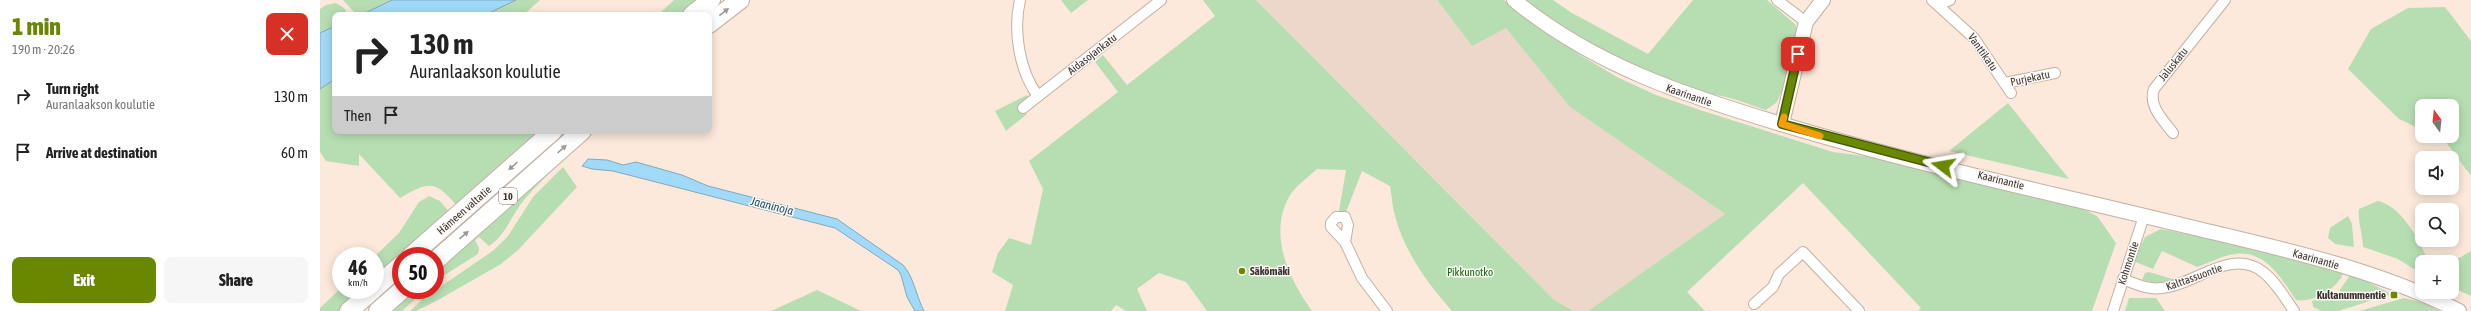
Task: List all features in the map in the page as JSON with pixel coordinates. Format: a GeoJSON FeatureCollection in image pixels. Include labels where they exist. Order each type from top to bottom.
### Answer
{"type":"FeatureCollection","features":[{"type":"Feature","properties":{"kind":"highway"},"geometry":{"type":"LineString","coordinates":[[696,12],[711,0]]}},
{"type":"Feature","properties":{"kind":"highway"},"geometry":{"type":"LineString","coordinates":[[712,22],[740,0]]}},
{"type":"Feature","properties":{"kind":"highway","name":"Hämeen valtatie"},"geometry":{"type":"LineString","coordinates":[[421,247],[550,134]]}},
{"type":"Feature","properties":{"kind":"highway","name":"Hämeen valtatie"},"geometry":{"type":"LineString","coordinates":[[444,253],[579,134]]}},
{"type":"Feature","properties":{"kind":"highway"},"geometry":{"type":"LineString","coordinates":[[384,280],[392,273]]}},
{"type":"Feature","properties":{"kind":"highway"},"geometry":{"type":"LineString","coordinates":[[349,311],[363,299]]}},
{"type":"Feature","properties":{"kind":"highway"},"geometry":{"type":"LineString","coordinates":[[378,311],[392,299]]}},
{"type":"Feature","properties":{"kind":"main road","name":"Kaarinantie"},"geometry":{"type":"LineString","coordinates":[[1514,0],[1583,48],[1646,80],[1708,102],[1820,136],[2283,249],[2358,271],[2411,290],[2459,311]]}},
{"type":"Feature","properties":{"kind":"main road"},"geometry":{"type":"LineString","coordinates":[[1782,124],[1806,22],[1823,0]]}},
{"type":"Feature","properties":{"kind":"street"},"geometry":{"type":"LineString","coordinates":[[1020,0],[1018,15],[1020,47],[1026,73],[1038,96]]}},
{"type":"Feature","properties":{"kind":"street"},"geometry":{"type":"LineString","coordinates":[[1777,0],[1806,22]]}},
{"type":"Feature","properties":{"kind":"street"},"geometry":{"type":"LineString","coordinates":[[1935,3],[1950,0]]}},
{"type":"Feature","properties":{"kind":"street","name":"Jaluskatu"},"geometry":{"type":"LineString","coordinates":[[2173,133],[2154,107],[2152,98],[2154,88],[2225,0]]}},
{"type":"Feature","properties":{"kind":"street","name":"Aidasojankatu"},"geometry":{"type":"LineString","coordinates":[[1023,108],[1154,2]]}},
{"type":"Feature","properties":{"kind":"street","name":"Vanttikatu"},"geometry":{"type":"LineString","coordinates":[[1935,3],[1974,38],[2011,93]]}},
{"type":"Feature","properties":{"kind":"street","name":"Purjekatu"},"geometry":{"type":"LineString","coordinates":[[2005,83],[2055,73]]}},
{"type":"Feature","properties":{"kind":"street","name":"Kohmontie"},"geometry":{"type":"LineString","coordinates":[[2113,311],[2144,216]]}},
{"type":"Feature","properties":{"kind":"street"},"geometry":{"type":"LineString","coordinates":[[1345,242],[1361,275],[1387,311]]}},
{"type":"Feature","properties":{"kind":"street"},"geometry":{"type":"LineString","coordinates":[[1754,304],[1773,287],[1779,274],[1803,252],[1859,311]]}},
{"type":"Feature","properties":{"kind":"street","name":"Kalttassuontie"},"geometry":{"type":"LineString","coordinates":[[2123,279],[2144,287],[2161,289],[2178,284],[2225,265],[2234,263],[2248,265],[2269,277],[2294,311]]}},
{"type":"Feature","properties":{"kind":"shaded area"},"geometry":{"type":"Polygon","coordinates":[[[1256,0],[1437,0],[1472,46],[1506,27],[1570,107],[1725,214],[1588,311],[1574,311],[1554,300],[1256,0]]]}},
{"type":"Feature","properties":{"kind":"green space"},"geometry":{"type":"Polygon","coordinates":[[[343,0],[392,0],[367,12],[354,12],[343,0]]]}},
{"type":"Feature","properties":{"kind":"green space"},"geometry":{"type":"Polygon","coordinates":[[[516,0],[540,0],[526,12],[491,12],[516,0]]]}},
{"type":"Feature","properties":{"kind":"green space"},"geometry":{"type":"Polygon","coordinates":[[[674,0],[701,0],[685,12],[661,12],[674,0]]]}},
{"type":"Feature","properties":{"kind":"green space"},"geometry":{"type":"Polygon","coordinates":[[[1061,0],[1088,0],[1071,13],[1061,0]]]}},
{"type":"Feature","properties":{"kind":"green space","name":"Pikkunotko"},"geometry":{"type":"Polygon","coordinates":[[[1203,0],[1256,0],[1554,300],[1574,311],[1452,311],[1434,290],[1404,242],[1394,212],[1390,186],[1362,171],[1346,212],[1339,211],[1346,170],[1317,169],[1291,193],[1283,211],[1280,226],[1284,256],[1289,271],[1312,311],[1207,311],[1186,282],[1159,273],[1137,289],[1147,311],[1126,311],[1116,305],[1111,311],[1005,311],[1013,285],[992,272],[998,253],[1009,238],[1031,245],[1043,189],[1029,161],[1118,92],[1095,62],[1103,55],[1127,85],[1215,16],[1203,0]]]}},
{"type":"Feature","properties":{"kind":"green space"},"geometry":{"type":"Polygon","coordinates":[[[1437,0],[1504,0],[1580,55],[1617,77],[1656,95],[1700,110],[1833,152],[1880,158],[2071,203],[2097,216],[2116,243],[2092,311],[1918,311],[1921,308],[1803,183],[1687,292],[1705,311],[1588,311],[1725,214],[1570,107],[1506,28],[1472,46],[1437,0]]]}},
{"type":"Feature","properties":{"kind":"green space"},"geometry":{"type":"Polygon","coordinates":[[[1524,0],[1553,0],[1572,13],[1648,54],[1693,0],[1767,0],[1796,25],[1798,38],[1783,88],[1777,102],[1766,110],[1724,96],[1713,95],[1661,77],[1613,55],[1568,29],[1524,0]]]}},
{"type":"Feature","properties":{"kind":"green space"},"geometry":{"type":"Polygon","coordinates":[[[336,3],[344,8],[346,12],[332,12],[332,27],[320,33],[320,9],[326,5],[336,3]]]}},
{"type":"Feature","properties":{"kind":"green space"},"geometry":{"type":"Polygon","coordinates":[[[2445,7],[2471,41],[2471,176],[2459,160],[2459,151],[2452,151],[2446,143],[2459,143],[2459,99],[2415,99],[2415,127],[2399,119],[2348,69],[2371,29],[2408,8],[2445,7]]]}},
{"type":"Feature","properties":{"kind":"green space"},"geometry":{"type":"Polygon","coordinates":[[[332,81],[332,134],[540,134],[457,206],[443,191],[431,186],[418,188],[400,198],[359,154],[359,166],[326,161],[320,152],[320,89],[332,81]]]}},
{"type":"Feature","properties":{"kind":"green space"},"geometry":{"type":"Polygon","coordinates":[[[1027,95],[1028,97],[1019,104],[1027,114],[1006,131],[995,111],[1027,95]]]}},
{"type":"Feature","properties":{"kind":"green space"},"geometry":{"type":"Polygon","coordinates":[[[2008,103],[2069,179],[1949,151],[2008,103]]]}},
{"type":"Feature","properties":{"kind":"green space"},"geometry":{"type":"Polygon","coordinates":[[[558,134],[570,134],[443,247],[430,247],[558,134]]]}},
{"type":"Feature","properties":{"kind":"green space"},"geometry":{"type":"Polygon","coordinates":[[[589,134],[593,134],[550,172],[533,190],[520,205],[505,230],[495,241],[489,246],[479,237],[475,240],[479,248],[478,254],[444,275],[444,262],[589,134]]]}},
{"type":"Feature","properties":{"kind":"green space"},"geometry":{"type":"Polygon","coordinates":[[[563,167],[577,187],[518,250],[501,264],[444,297],[444,284],[494,250],[508,236],[533,197],[563,167]]]}},
{"type":"Feature","properties":{"kind":"green space"},"geometry":{"type":"Polygon","coordinates":[[[429,196],[440,201],[450,213],[411,247],[392,247],[392,264],[384,271],[384,247],[399,233],[419,202],[429,196]]]}},
{"type":"Feature","properties":{"kind":"green space"},"geometry":{"type":"Polygon","coordinates":[[[2378,201],[2387,204],[2402,217],[2415,235],[2415,247],[2422,247],[2426,255],[2415,255],[2415,270],[2398,259],[2363,247],[2359,209],[2378,201]]]}},
{"type":"Feature","properties":{"kind":"green space"},"geometry":{"type":"Polygon","coordinates":[[[2348,216],[2352,224],[2354,247],[2335,244],[2328,238],[2330,228],[2348,216]]]}},
{"type":"Feature","properties":{"kind":"green space"},"geometry":{"type":"Polygon","coordinates":[[[2161,229],[2239,245],[2344,272],[2336,284],[2324,294],[2310,299],[2296,300],[2272,267],[2256,256],[2235,254],[2197,267],[2162,251],[2153,269],[2133,261],[2145,237],[2161,229]]]}},
{"type":"Feature","properties":{"kind":"green space"},"geometry":{"type":"Polygon","coordinates":[[[2471,251],[2471,296],[2459,290],[2459,258],[2471,251]]]}},
{"type":"Feature","properties":{"kind":"green space"},"geometry":{"type":"Polygon","coordinates":[[[2149,272],[2176,280],[2156,283],[2142,280],[2145,273],[2149,272]]]}},
{"type":"Feature","properties":{"kind":"green space"},"geometry":{"type":"Polygon","coordinates":[[[2351,274],[2388,292],[2389,295],[2338,311],[2321,311],[2313,307],[2312,301],[2337,294],[2351,274]]]}},
{"type":"Feature","properties":{"kind":"green space"},"geometry":{"type":"Polygon","coordinates":[[[817,290],[861,311],[771,311],[817,290]]]}},
{"type":"Feature","properties":{"kind":"green space"},"geometry":{"type":"Polygon","coordinates":[[[332,297],[332,299],[353,299],[339,311],[320,311],[320,308],[332,297]]]}},
{"type":"Feature","properties":{"kind":"green space"},"geometry":{"type":"Polygon","coordinates":[[[2129,298],[2156,298],[2165,311],[2125,311],[2129,298]]]}},
{"type":"Feature","properties":{"kind":"green space"},"geometry":{"type":"Polygon","coordinates":[[[2404,298],[2424,303],[2440,311],[2359,311],[2404,298]]]}},
{"type":"Feature","properties":{"kind":"green space"},"geometry":{"type":"Polygon","coordinates":[[[403,299],[415,299],[402,311],[390,311],[403,299]]]}},
{"type":"Feature","properties":{"kind":"green space"},"geometry":{"type":"Polygon","coordinates":[[[423,299],[440,299],[416,311],[410,311],[423,299]]]}},
{"type":"Feature","properties":{"kind":"water"},"geometry":{"type":"Polygon","coordinates":[[[392,0],[516,0],[491,12],[367,12],[392,0]]]}},
{"type":"Feature","properties":{"kind":"water"},"geometry":{"type":"Polygon","coordinates":[[[332,27],[332,81],[320,89],[320,33],[332,27]]]}},
{"type":"Feature","properties":{"kind":"water","name":"Jaaninoja"},"geometry":{"type":"Polygon","coordinates":[[[588,159],[607,160],[623,165],[636,162],[682,175],[708,186],[837,219],[903,265],[910,275],[924,311],[915,311],[907,297],[901,275],[898,270],[835,228],[613,171],[592,169],[582,166],[588,159]]]}},
{"type":"Feature","properties":{"kind":"slow traffic"},"geometry":{"type":"LineString","coordinates":[[1784,117],[1782,124],[1820,136]]}},
{"type":"Feature","properties":{"kind":"place","name":"Säkömäki"},"geometry":{"type":"Point","coordinates":[1242,271]}},
{"type":"Feature","properties":{"kind":"place","name":"Kultanummentie"},"geometry":{"type":"Point","coordinates":[2394,295]}},
{"type":"Feature","properties":{"kind":"route"},"geometry":{"type":"LineString","coordinates":[[1798,54],[1782,124],[1820,136],[1943,166]]}}]}
